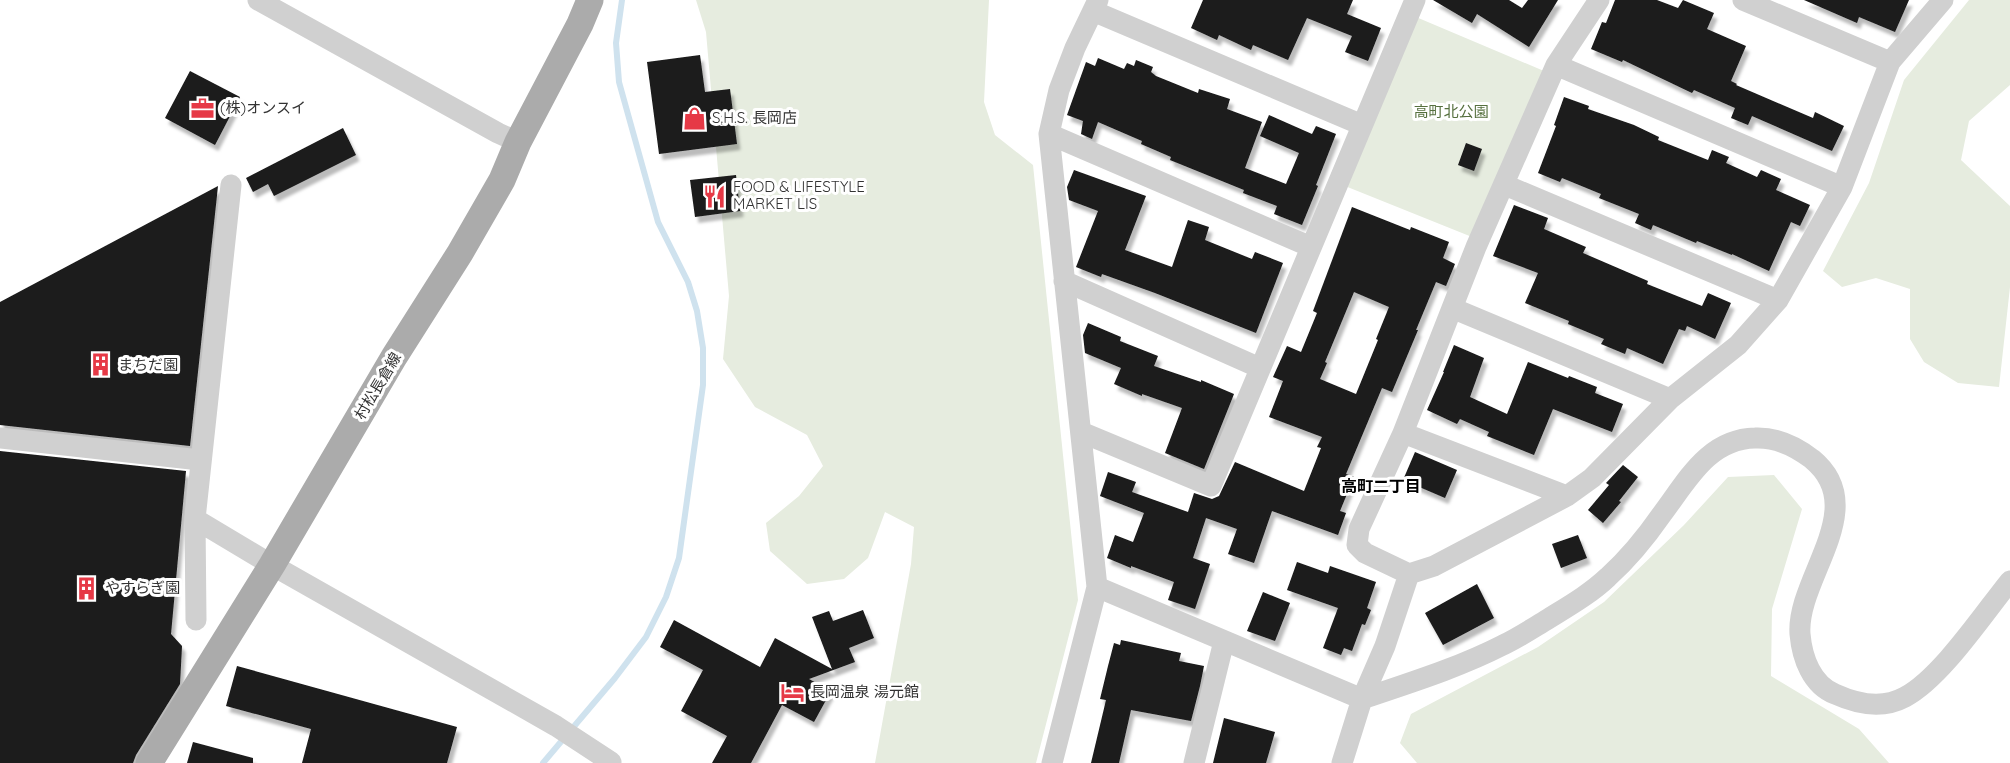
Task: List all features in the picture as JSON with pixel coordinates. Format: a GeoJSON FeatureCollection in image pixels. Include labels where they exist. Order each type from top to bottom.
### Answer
{"type":"FeatureCollection","features":[{"type":"Feature","properties":{"kind":"main road","name":"村松長倉線"},"geometry":{"type":"LineString","coordinates":[[149,763],[272,565],[394,357],[460,254],[502,180],[518,142],[580,24],[590,0]]}},
{"type":"Feature","properties":{"kind":"street"},"geometry":{"type":"LineString","coordinates":[[258,0],[518,142]]}},
{"type":"Feature","properties":{"kind":"street"},"geometry":{"type":"LineString","coordinates":[[1599,0],[1556,65],[1476,248],[1403,433],[1359,529],[1357,545],[1365,553],[1409,574],[1434,566],[1568,496],[1592,478],[1670,399],[1738,345],[1778,300],[1842,187],[1890,62],[1943,0]]}},
{"type":"Feature","properties":{"kind":"street"},"geometry":{"type":"LineString","coordinates":[[1743,0],[1890,62]]}},
{"type":"Feature","properties":{"kind":"street"},"geometry":{"type":"LineString","coordinates":[[1081,432],[1211,486],[1362,125],[1411,1]]}},
{"type":"Feature","properties":{"kind":"street"},"geometry":{"type":"LineString","coordinates":[[1052,763],[1097,587],[1049,134],[1059,90],[1095,5],[1362,125]]}},
{"type":"Feature","properties":{"kind":"street"},"geometry":{"type":"LineString","coordinates":[[1556,65],[1842,187]]}},
{"type":"Feature","properties":{"kind":"street"},"geometry":{"type":"LineString","coordinates":[[1049,134],[1311,247]]}},
{"type":"Feature","properties":{"kind":"street"},"geometry":{"type":"LineString","coordinates":[[196,620],[195,519],[231,185]]}},
{"type":"Feature","properties":{"kind":"street"},"geometry":{"type":"LineString","coordinates":[[1505,185],[1778,300]]}},
{"type":"Feature","properties":{"kind":"street"},"geometry":{"type":"LineString","coordinates":[[1064,281],[1260,368]]}},
{"type":"Feature","properties":{"kind":"street"},"geometry":{"type":"LineString","coordinates":[[1452,308],[1670,399]]}},
{"type":"Feature","properties":{"kind":"street"},"geometry":{"type":"LineString","coordinates":[[1403,433],[1568,496]]}},
{"type":"Feature","properties":{"kind":"street"},"geometry":{"type":"LineString","coordinates":[[0,438],[200,459]]}},
{"type":"Feature","properties":{"kind":"street"},"geometry":{"type":"LineString","coordinates":[[1097,587],[1362,699],[1439,673],[1504,645],[1581,599],[1624,562],[1661,517],[1697,466],[1709,454],[1721,447],[1754,438],[1787,443],[1815,462],[1831,484],[1834,519],[1830,537],[1807,596],[1800,632],[1806,663],[1826,690],[1842,698],[1867,704],[1891,702],[1905,697],[1931,677],[2010,581]]}},
{"type":"Feature","properties":{"kind":"street"},"geometry":{"type":"LineString","coordinates":[[195,519],[556,726],[611,762]]}},
{"type":"Feature","properties":{"kind":"street"},"geometry":{"type":"LineString","coordinates":[[1342,763],[1362,699],[1384,646],[1409,574]]}},
{"type":"Feature","properties":{"kind":"street"},"geometry":{"type":"LineString","coordinates":[[1194,763],[1224,641]]}},
{"type":"Feature","properties":{"kind":"green space"},"geometry":{"type":"Polygon","coordinates":[[[696,0],[989,0],[984,102],[995,135],[1033,165],[1078,600],[1036,763],[875,763],[911,564],[914,527],[885,512],[868,558],[844,579],[807,584],[770,551],[766,523],[799,496],[823,466],[807,435],[755,407],[723,359],[729,296],[706,32],[696,0]]]}},
{"type":"Feature","properties":{"kind":"green space"},"geometry":{"type":"Polygon","coordinates":[[[1969,0],[2010,0],[2010,85],[1969,121],[1961,160],[2010,206],[2010,287],[1999,387],[1958,383],[1924,362],[1910,339],[1910,289],[1876,278],[1842,287],[1823,271],[1869,183],[1904,80],[1969,0]]]}},
{"type":"Feature","properties":{"kind":"green space","name":"高町北公園"},"geometry":{"type":"Polygon","coordinates":[[[1416,17],[1544,71],[1472,237],[1345,186],[1416,17]]]}},
{"type":"Feature","properties":{"kind":"green space"},"geometry":{"type":"Polygon","coordinates":[[[1774,475],[1802,509],[1772,609],[1771,676],[1859,729],[1889,763],[1417,763],[1400,743],[1411,714],[1538,647],[1604,602],[1684,525],[1728,477],[1774,475]]]}},
{"type":"Feature","properties":{"kind":"building"},"geometry":{"type":"Polygon","coordinates":[[[1203,0],[1353,0],[1347,14],[1381,28],[1368,61],[1345,52],[1352,36],[1307,18],[1288,60],[1253,45],[1251,50],[1219,35],[1217,40],[1191,28],[1203,0]]]}},
{"type":"Feature","properties":{"kind":"building"},"geometry":{"type":"Polygon","coordinates":[[[1433,0],[1509,0],[1522,8],[1528,0],[1558,0],[1529,47],[1477,14],[1472,23],[1433,0]]]}},
{"type":"Feature","properties":{"kind":"building"},"geometry":{"type":"Polygon","coordinates":[[[1615,0],[1657,0],[1678,8],[1683,0],[1714,13],[1707,29],[1746,46],[1731,81],[1813,118],[1815,112],[1844,126],[1832,151],[1752,116],[1748,125],[1731,118],[1735,108],[1694,90],[1692,93],[1623,60],[1622,62],[1591,49],[1602,22],[1606,23],[1615,0]]]}},
{"type":"Feature","properties":{"kind":"building"},"geometry":{"type":"Polygon","coordinates":[[[1804,0],[1909,0],[1895,32],[1859,17],[1857,23],[1804,0]]]}},
{"type":"Feature","properties":{"kind":"building","name":"S.H.S. 長岡店"},"geometry":{"type":"Polygon","coordinates":[[[700,55],[705,92],[730,89],[737,144],[659,154],[647,62],[700,55]]]}},
{"type":"Feature","properties":{"kind":"building"},"geometry":{"type":"Polygon","coordinates":[[[1098,58],[1124,69],[1127,63],[1134,66],[1136,60],[1153,67],[1151,72],[1156,76],[1198,93],[1199,89],[1230,99],[1227,109],[1262,122],[1245,168],[1286,184],[1299,153],[1260,136],[1269,115],[1312,134],[1316,126],[1336,134],[1302,225],[1274,214],[1277,206],[1170,160],[1171,157],[1141,144],[1142,141],[1098,122],[1092,139],[1081,134],[1083,121],[1067,115],[1086,62],[1095,66],[1098,58]]]}},
{"type":"Feature","properties":{"kind":"building","name":"(株)オンスイ"},"geometry":{"type":"Polygon","coordinates":[[[190,71],[240,97],[215,145],[165,118],[190,71]]]}},
{"type":"Feature","properties":{"kind":"building"},"geometry":{"type":"Polygon","coordinates":[[[1564,97],[1589,106],[1588,109],[1634,125],[1659,137],[1658,140],[1708,160],[1712,150],[1729,157],[1726,163],[1757,177],[1761,170],[1781,179],[1776,190],[1810,205],[1800,226],[1791,222],[1769,271],[1732,254],[1697,241],[1696,243],[1653,225],[1651,230],[1635,223],[1639,214],[1599,198],[1601,194],[1562,178],[1560,182],[1538,173],[1556,126],[1554,125],[1564,97]]]}},
{"type":"Feature","properties":{"kind":"building"},"geometry":{"type":"Polygon","coordinates":[[[343,128],[356,155],[274,196],[268,184],[253,192],[246,178],[343,128]]]}},
{"type":"Feature","properties":{"kind":"building"},"geometry":{"type":"Polygon","coordinates":[[[1466,143],[1482,149],[1474,171],[1458,165],[1466,143]]]}},
{"type":"Feature","properties":{"kind":"building"},"geometry":{"type":"Polygon","coordinates":[[[1074,170],[1146,196],[1125,250],[1172,267],[1188,220],[1209,227],[1205,240],[1252,259],[1255,252],[1283,263],[1256,333],[1155,293],[1076,267],[1098,211],[1069,200],[1067,187],[1074,170]]]}},
{"type":"Feature","properties":{"kind":"building","name":"FOOD & LIFESTYLE MARKET LIS"},"geometry":{"type":"Polygon","coordinates":[[[736,175],[740,211],[695,217],[690,180],[736,175]]]}},
{"type":"Feature","properties":{"kind":"building","name":"まちだ園"},"geometry":{"type":"Polygon","coordinates":[[[218,186],[190,446],[0,425],[0,302],[218,186]]]}},
{"type":"Feature","properties":{"kind":"building"},"geometry":{"type":"Polygon","coordinates":[[[1514,205],[1548,218],[1544,229],[1586,247],[1583,253],[1648,281],[1647,284],[1702,306],[1708,293],[1731,303],[1715,339],[1687,326],[1685,331],[1679,329],[1663,364],[1627,348],[1625,354],[1601,344],[1604,339],[1568,324],[1569,321],[1525,303],[1538,273],[1493,256],[1514,205]]]}},
{"type":"Feature","properties":{"kind":"building"},"geometry":{"type":"Polygon","coordinates":[[[1352,207],[1410,230],[1411,227],[1449,242],[1443,258],[1455,264],[1446,286],[1436,282],[1392,392],[1382,388],[1346,474],[1354,477],[1340,511],[1346,513],[1338,535],[1272,511],[1254,563],[1228,554],[1237,529],[1206,518],[1193,558],[1210,564],[1195,609],[1168,600],[1174,582],[1107,558],[1115,535],[1133,542],[1144,513],[1100,496],[1108,472],[1136,482],[1132,492],[1188,512],[1194,493],[1212,499],[1219,496],[1235,462],[1304,491],[1321,448],[1317,447],[1322,437],[1269,417],[1283,381],[1273,377],[1287,346],[1301,352],[1317,313],[1313,311],[1352,207]],[[1354,292],[1320,379],[1356,394],[1389,307],[1354,292]]]}},
{"type":"Feature","properties":{"kind":"building"},"geometry":{"type":"Polygon","coordinates":[[[1088,323],[1121,337],[1120,341],[1158,356],[1154,366],[1201,382],[1201,380],[1234,394],[1204,469],[1165,453],[1182,408],[1142,394],[1142,396],[1114,384],[1121,368],[1085,353],[1083,335],[1088,323]]]}},
{"type":"Feature","properties":{"kind":"building"},"geometry":{"type":"Polygon","coordinates":[[[1454,345],[1484,358],[1470,397],[1507,414],[1528,362],[1597,387],[1595,393],[1623,404],[1612,432],[1553,409],[1534,455],[1487,436],[1489,432],[1460,419],[1457,424],[1427,410],[1454,345]]]}},
{"type":"Feature","properties":{"kind":"building","name":"やすらぎ園"},"geometry":{"type":"Polygon","coordinates":[[[0,451],[186,471],[171,634],[182,646],[180,684],[133,763],[0,763],[0,451]]]}},
{"type":"Feature","properties":{"kind":"building"},"geometry":{"type":"Polygon","coordinates":[[[1415,452],[1457,470],[1445,498],[1403,480],[1415,452]]]}},
{"type":"Feature","properties":{"kind":"building"},"geometry":{"type":"Polygon","coordinates":[[[1623,465],[1638,477],[1603,523],[1588,510],[1609,485],[1606,483],[1623,465]]]}},
{"type":"Feature","properties":{"kind":"building"},"geometry":{"type":"Polygon","coordinates":[[[1578,535],[1587,558],[1561,568],[1552,544],[1578,535]]]}},
{"type":"Feature","properties":{"kind":"building"},"geometry":{"type":"Polygon","coordinates":[[[1297,562],[1328,573],[1330,566],[1376,582],[1367,608],[1371,610],[1365,625],[1362,624],[1352,651],[1344,648],[1341,655],[1323,648],[1338,608],[1287,590],[1297,562]]]}},
{"type":"Feature","properties":{"kind":"building"},"geometry":{"type":"Polygon","coordinates":[[[1477,584],[1494,618],[1443,645],[1425,613],[1477,584]]]}},
{"type":"Feature","properties":{"kind":"building"},"geometry":{"type":"Polygon","coordinates":[[[1263,592],[1290,603],[1275,641],[1247,631],[1263,592]]]}},
{"type":"Feature","properties":{"kind":"building","name":"長岡温泉 湯元館"},"geometry":{"type":"Polygon","coordinates":[[[863,610],[874,638],[849,648],[855,662],[809,679],[831,691],[814,722],[782,705],[751,763],[712,763],[727,736],[681,711],[703,670],[660,647],[674,620],[760,667],[775,638],[832,669],[812,617],[829,611],[833,621],[863,610]]]}},
{"type":"Feature","properties":{"kind":"building"},"geometry":{"type":"Polygon","coordinates":[[[1121,640],[1181,653],[1179,661],[1204,666],[1200,686],[1191,721],[1131,710],[1119,763],[1091,763],[1106,700],[1100,699],[1108,666],[1114,643],[1120,645],[1121,640]]]}},
{"type":"Feature","properties":{"kind":"building"},"geometry":{"type":"Polygon","coordinates":[[[237,666],[457,727],[447,763],[302,763],[311,729],[226,706],[237,666]]]}},
{"type":"Feature","properties":{"kind":"building"},"geometry":{"type":"Polygon","coordinates":[[[1224,718],[1275,732],[1266,763],[1213,763],[1224,718]]]}},
{"type":"Feature","properties":{"kind":"building"},"geometry":{"type":"Polygon","coordinates":[[[193,742],[253,758],[253,763],[187,763],[193,742]]]}},
{"type":"Feature","properties":{"kind":"waterway"},"geometry":{"type":"LineString","coordinates":[[543,763],[615,678],[646,637],[666,597],[679,558],[703,385],[703,348],[697,311],[688,282],[658,222],[619,82],[616,43],[622,0]]}},
{"type":"Feature","properties":{"kind":"place","name":"(株)オンスイ"},"geometry":{"type":"Point","coordinates":[202,108]}},
{"type":"Feature","properties":{"kind":"place","name":"S.H.S. 長岡店"},"geometry":{"type":"Point","coordinates":[694,118]}},
{"type":"Feature","properties":{"kind":"place","name":"FOOD & LIFESTYLE MARKET LIS"},"geometry":{"type":"Point","coordinates":[715,196]}},
{"type":"Feature","properties":{"kind":"place","name":"まちだ園"},"geometry":{"type":"Point","coordinates":[100,365]}},
{"type":"Feature","properties":{"kind":"place","name":"やすらぎ園"},"geometry":{"type":"Point","coordinates":[87,588]}},
{"type":"Feature","properties":{"kind":"place","name":"長岡温泉 湯元館"},"geometry":{"type":"Point","coordinates":[792,692]}},
{"type":"Feature","properties":{"kind":"district","name":"高町二丁目"},"geometry":{"type":"Point","coordinates":[1381,486]}}]}
